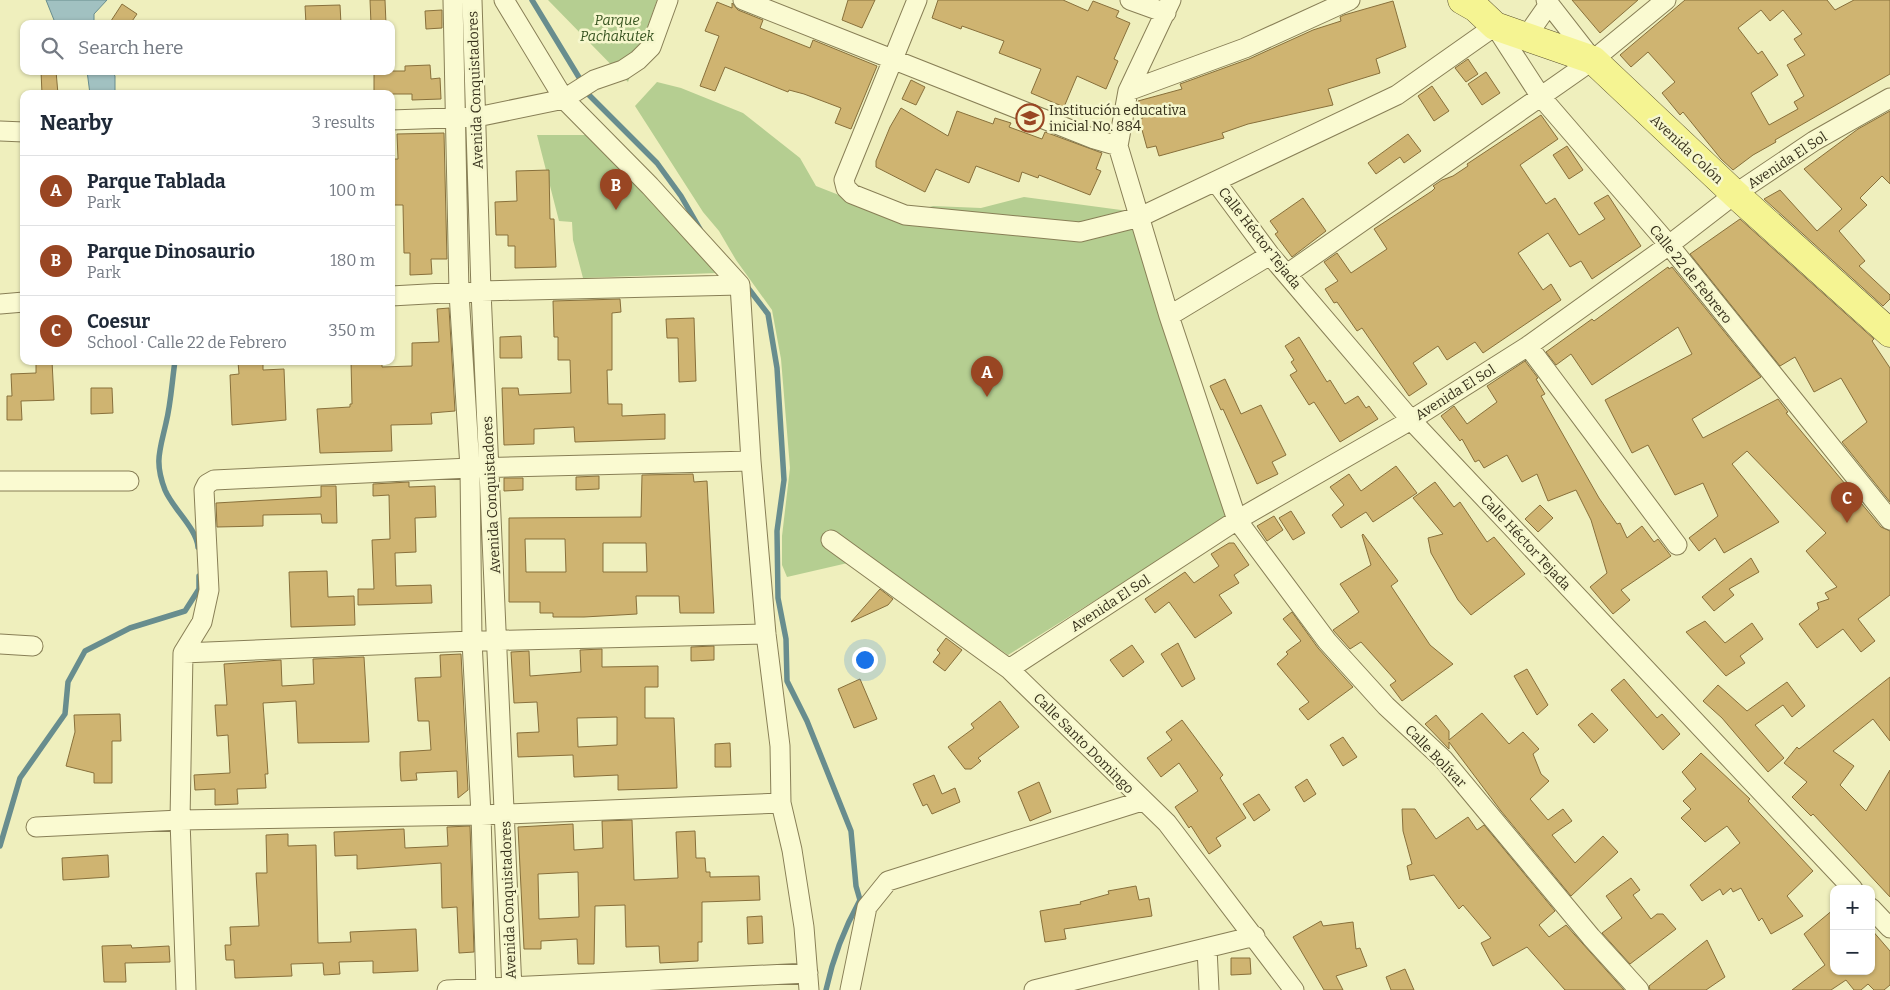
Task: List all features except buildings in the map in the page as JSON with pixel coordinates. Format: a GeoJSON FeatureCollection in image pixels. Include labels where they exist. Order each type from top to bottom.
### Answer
{"type":"FeatureCollection","features":[{"type":"Feature","properties":{"kind":"main road","name":"Avenida Colón"},"geometry":{"type":"LineString","coordinates":[[1462,0],[1476,8],[1495,26],[1593,60],[1735,194],[1890,333]]}},
{"type":"Feature","properties":{"kind":"street","name":"Avenida Conquistadores"},"geometry":{"type":"LineString","coordinates":[[453,0],[459,293],[470,468],[472,641],[481,815],[486,989]]}},
{"type":"Feature","properties":{"kind":"street","name":"Avenida Conquistadores"},"geometry":{"type":"LineString","coordinates":[[472,0],[481,291],[512,989]]}},
{"type":"Feature","properties":{"kind":"street"},"geometry":{"type":"LineString","coordinates":[[447,990],[809,982],[804,927],[792,850],[781,804],[780,746],[766,634],[751,461],[740,285],[650,186],[564,99],[504,0]]}},
{"type":"Feature","properties":{"kind":"street"},"geometry":{"type":"LineString","coordinates":[[395,120],[477,117],[564,99],[594,80],[623,70],[638,60],[651,47],[668,0]]}},
{"type":"Feature","properties":{"kind":"street"},"geometry":{"type":"LineString","coordinates":[[743,0],[894,58],[1094,139],[1118,146],[1128,91],[1169,7],[1130,0]]}},
{"type":"Feature","properties":{"kind":"street"},"geometry":{"type":"LineString","coordinates":[[917,0],[844,180],[846,188],[852,194],[905,215],[1080,232],[1140,217],[1397,94],[1495,26]]}},
{"type":"Feature","properties":{"kind":"street"},"geometry":{"type":"LineString","coordinates":[[1128,91],[1245,48],[1350,0]]}},
{"type":"Feature","properties":{"kind":"street"},"geometry":{"type":"LineString","coordinates":[[1287,274],[1593,60],[1666,0]]}},
{"type":"Feature","properties":{"kind":"street"},"geometry":{"type":"LineString","coordinates":[[1526,37],[1548,2],[1593,60]]}},
{"type":"Feature","properties":{"kind":"street","name":"Calle 22 de Febrero"},"geometry":{"type":"LineString","coordinates":[[1495,26],[1541,97],[1669,245],[1890,520]]}},
{"type":"Feature","properties":{"kind":"street","name":"Avenida El Sol"},"geometry":{"type":"LineString","coordinates":[[1009,669],[1237,520],[1411,420],[1528,346],[1669,245],[1735,194],[1814,142],[1890,98]]}},
{"type":"Feature","properties":{"kind":"street"},"geometry":{"type":"LineString","coordinates":[[0,131],[20,132]]}},
{"type":"Feature","properties":{"kind":"street","name":"Calle Bolívar"},"geometry":{"type":"LineString","coordinates":[[1118,146],[1170,316],[1237,520],[1327,641],[1386,706],[1444,760],[1591,937],[1639,990]]}},
{"type":"Feature","properties":{"kind":"street","name":"Calle Héctor Tejada"},"geometry":{"type":"LineString","coordinates":[[1216,182],[1270,255],[1411,420],[1849,885]]}},
{"type":"Feature","properties":{"kind":"street"},"geometry":{"type":"LineString","coordinates":[[1170,316],[1270,255]]}},
{"type":"Feature","properties":{"kind":"street"},"geometry":{"type":"LineString","coordinates":[[395,296],[481,291],[740,285]]}},
{"type":"Feature","properties":{"kind":"street"},"geometry":{"type":"LineString","coordinates":[[0,304],[20,302]]}},
{"type":"Feature","properties":{"kind":"street"},"geometry":{"type":"LineString","coordinates":[[1528,346],[1677,545]]}},
{"type":"Feature","properties":{"kind":"street"},"geometry":{"type":"LineString","coordinates":[[186,990],[180,820],[183,653],[202,622],[210,590],[204,490],[210,481],[470,468],[751,461]]}},
{"type":"Feature","properties":{"kind":"street"},"geometry":{"type":"LineString","coordinates":[[0,481],[129,481]]}},
{"type":"Feature","properties":{"kind":"street","name":"Calle Santo Domingo"},"geometry":{"type":"LineString","coordinates":[[831,540],[1009,669],[1142,801],[1167,823],[1255,936],[1294,990]]}},
{"type":"Feature","properties":{"kind":"street"},"geometry":{"type":"LineString","coordinates":[[183,653],[497,640],[766,634]]}},
{"type":"Feature","properties":{"kind":"street"},"geometry":{"type":"LineString","coordinates":[[0,644],[33,646]]}},
{"type":"Feature","properties":{"kind":"street"},"geometry":{"type":"LineString","coordinates":[[850,990],[867,907],[888,881],[1142,801]]}},
{"type":"Feature","properties":{"kind":"street"},"geometry":{"type":"LineString","coordinates":[[36,827],[180,820],[481,815],[781,804]]}},
{"type":"Feature","properties":{"kind":"street"},"geometry":{"type":"LineString","coordinates":[[1875,912],[1890,928]]}},
{"type":"Feature","properties":{"kind":"street"},"geometry":{"type":"LineString","coordinates":[[1034,990],[1255,936]]}},
{"type":"Feature","properties":{"kind":"street"},"geometry":{"type":"LineString","coordinates":[[1207,948],[1209,990]]}},
{"type":"Feature","properties":{"kind":"green space","name":"Parque Pachakutek"},"geometry":{"type":"Polygon","coordinates":[[[548,0],[657,0],[628,82],[548,0]]]}},
{"type":"Feature","properties":{"kind":"green space"},"geometry":{"type":"Polygon","coordinates":[[[657,82],[681,88],[743,113],[800,158],[816,186],[895,217],[933,206],[981,208],[1024,197],[1121,210],[1145,218],[1228,517],[1008,655],[871,560],[852,562],[787,577],[782,565],[782,536],[790,468],[781,359],[772,310],[736,260],[719,231],[703,212],[635,106],[657,82]]]}},
{"type":"Feature","properties":{"kind":"green space"},"geometry":{"type":"Polygon","coordinates":[[[537,135],[598,135],[717,273],[583,278],[573,240],[572,222],[559,221],[537,135]]]}},
{"type":"Feature","properties":{"kind":"water"},"geometry":{"type":"Polygon","coordinates":[[[46,0],[107,0],[94,14],[94,20],[54,20],[46,0]]]}},
{"type":"Feature","properties":{"kind":"water"},"geometry":{"type":"Polygon","coordinates":[[[88,75],[115,76],[115,90],[89,90],[88,75]]]}},
{"type":"Feature","properties":{"kind":"waterway"},"geometry":{"type":"LineString","coordinates":[[532,0],[580,79]]}},
{"type":"Feature","properties":{"kind":"waterway"},"geometry":{"type":"LineString","coordinates":[[585,91],[657,163],[681,196],[700,229]]}},
{"type":"Feature","properties":{"kind":"waterway"},"geometry":{"type":"LineString","coordinates":[[745,284],[768,314],[777,368],[784,480],[777,531],[778,598],[786,639],[787,681],[807,721],[851,831],[856,886],[860,900],[840,944],[826,990]]}},
{"type":"Feature","properties":{"kind":"waterway"},"geometry":{"type":"LineString","coordinates":[[174,365],[169,408],[159,456],[160,472],[165,490],[194,533],[198,547]]}},
{"type":"Feature","properties":{"kind":"waterway"},"geometry":{"type":"LineString","coordinates":[[0,846],[20,778],[65,714],[68,682],[85,651],[130,628],[185,611],[199,589],[199,576]]}},
{"type":"Feature","properties":{"kind":"place","name":"Institución educativa inicial No. 884"},"geometry":{"type":"Point","coordinates":[1030,118]}},
{"type":"Feature","properties":{"kind":"place","name":"Parque Dinosaurio"},"geometry":{"type":"Point","coordinates":[616,210]}},
{"type":"Feature","properties":{"kind":"place","name":"Parque Tablada"},"geometry":{"type":"Point","coordinates":[987,397]}},
{"type":"Feature","properties":{"kind":"place","name":"Coesur"},"geometry":{"type":"Point","coordinates":[1847,523]}}]}
